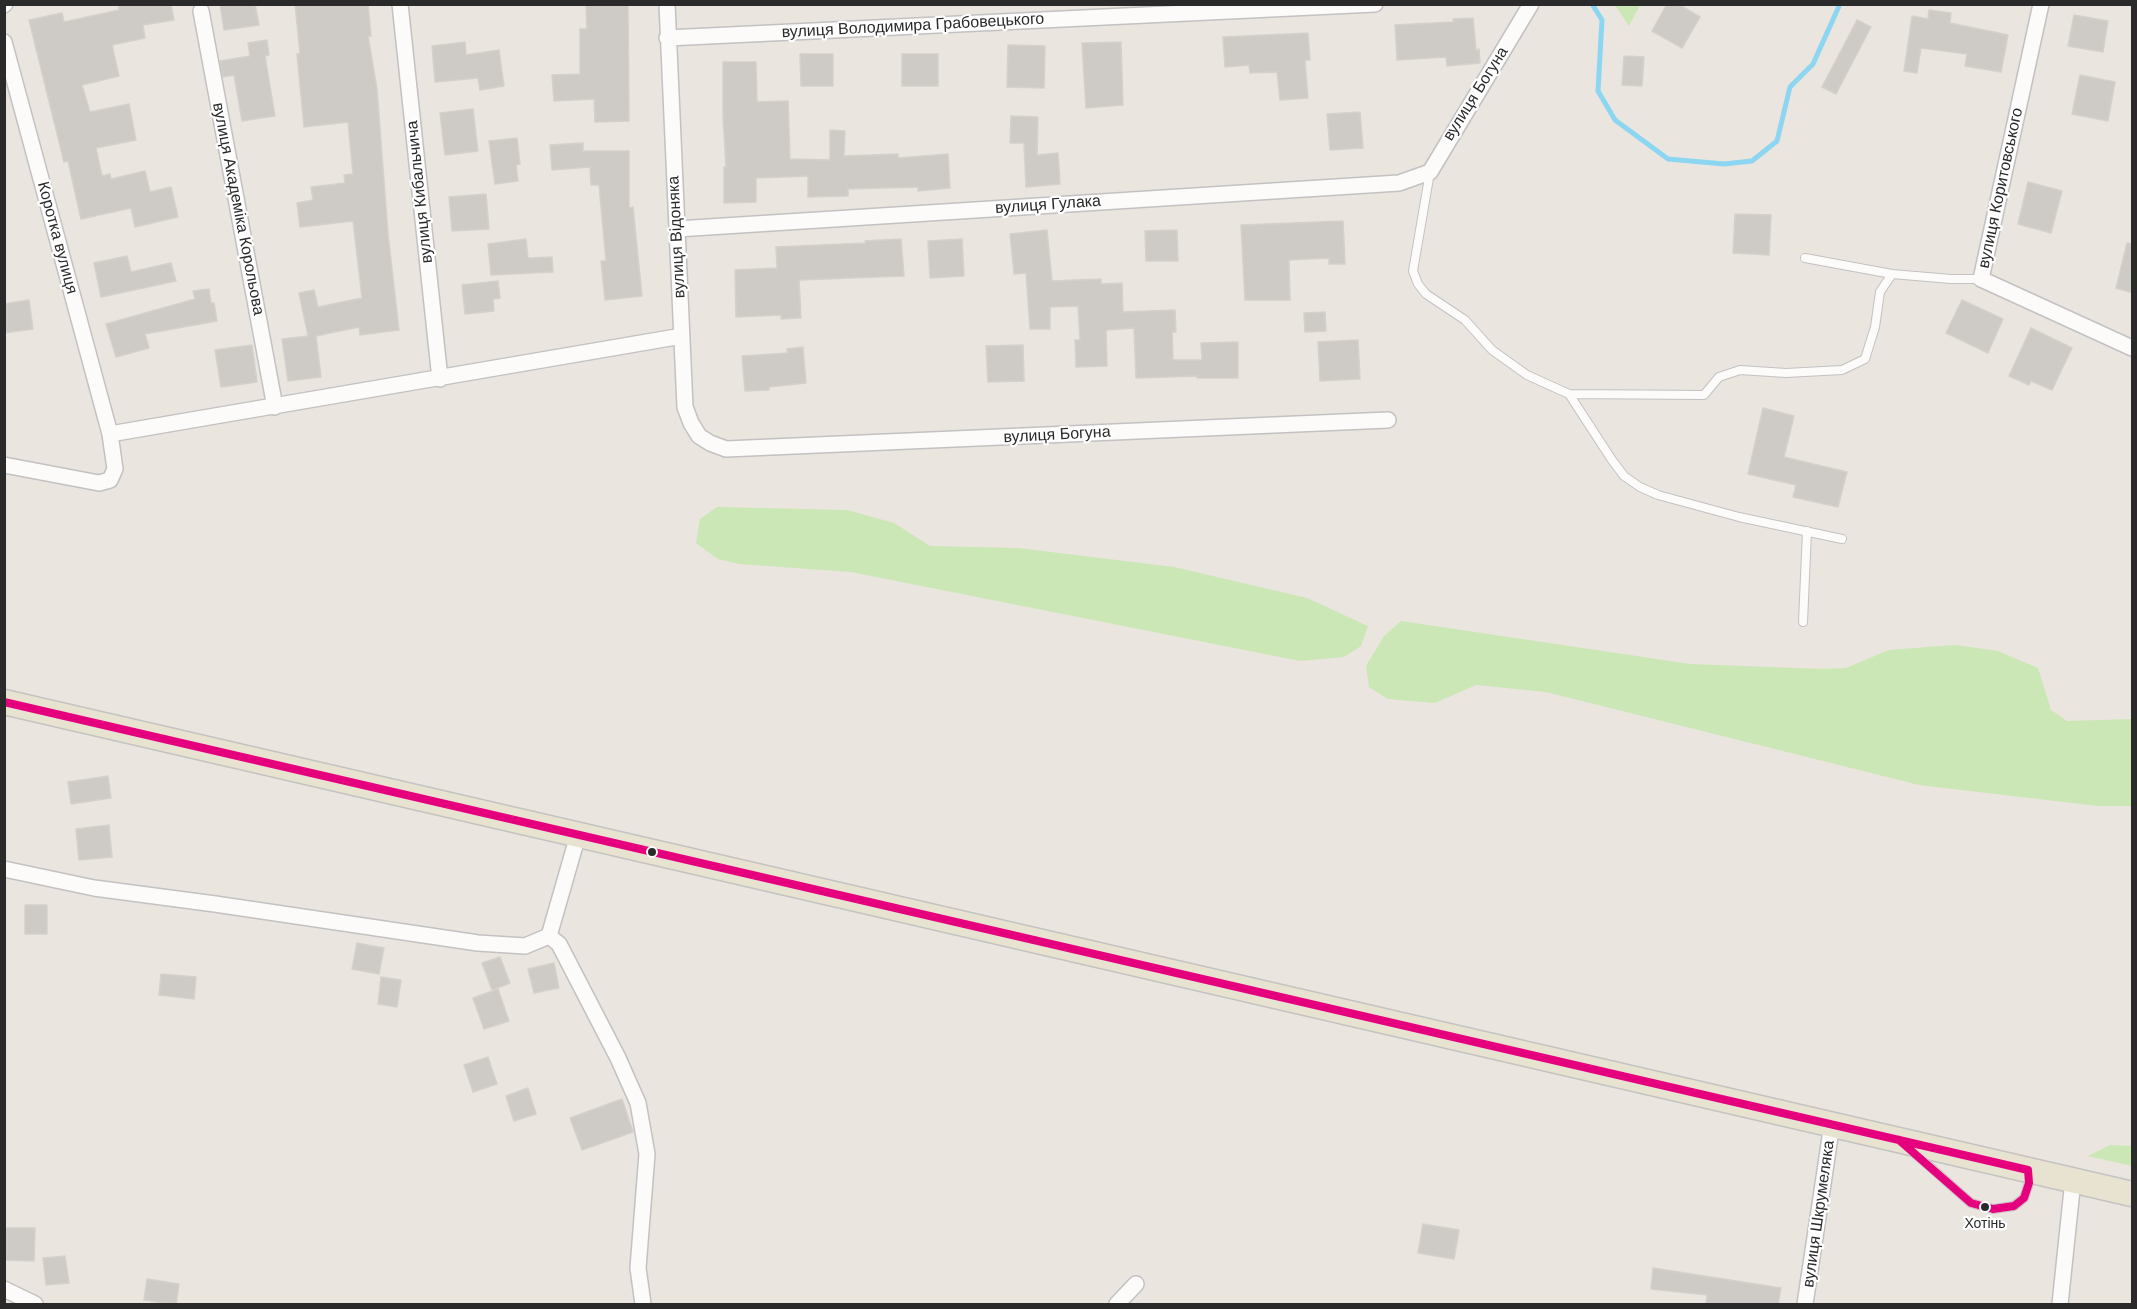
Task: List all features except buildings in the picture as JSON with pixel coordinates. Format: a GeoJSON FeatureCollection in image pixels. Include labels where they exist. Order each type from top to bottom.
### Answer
{"type":"FeatureCollection","features":[{"type":"Feature","properties":{"kind":"main road"},"geometry":{"type":"LineString","coordinates":[[4,702],[2133,1194]]}},
{"type":"Feature","properties":{"kind":"street","name":"вулиця Кибальчича"},"geometry":{"type":"LineString","coordinates":[[400,4],[440,379]]}},
{"type":"Feature","properties":{"kind":"street","name":"вулиця Відоняка"},"geometry":{"type":"LineString","coordinates":[[667,4],[684,408],[699,435],[710,443],[726,449]]}},
{"type":"Feature","properties":{"kind":"street","name":"вулиця Володимира Грабовецького"},"geometry":{"type":"LineString","coordinates":[[668,38],[1375,4]]}},
{"type":"Feature","properties":{"kind":"street","name":"вулиця Богуна"},"geometry":{"type":"LineString","coordinates":[[1423,174],[1531,4]]}},
{"type":"Feature","properties":{"kind":"street","name":"вулиця Коритовського"},"geometry":{"type":"LineString","coordinates":[[2041,4],[1981,279],[2133,348]]}},
{"type":"Feature","properties":{"kind":"street","name":"вулиця Академіка Корольова"},"geometry":{"type":"LineString","coordinates":[[201,11],[276,407]]}},
{"type":"Feature","properties":{"kind":"street","name":"Коротка вулиця"},"geometry":{"type":"LineString","coordinates":[[4,42],[110,434],[116,469],[110,480],[99,483],[4,465]]}},
{"type":"Feature","properties":{"kind":"street","name":"вулиця Гулака"},"geometry":{"type":"LineString","coordinates":[[677,228],[1399,183],[1423,174]]}},
{"type":"Feature","properties":{"kind":"street"},"geometry":{"type":"LineString","coordinates":[[110,434],[682,336]]}},
{"type":"Feature","properties":{"kind":"street","name":"вулиця Богуна"},"geometry":{"type":"LineString","coordinates":[[726,449],[1388,420]]}},
{"type":"Feature","properties":{"kind":"street"},"geometry":{"type":"LineString","coordinates":[[549,936],[578,835]]}},
{"type":"Feature","properties":{"kind":"street"},"geometry":{"type":"LineString","coordinates":[[4,869],[94,888],[478,943],[525,946],[549,936]]}},
{"type":"Feature","properties":{"kind":"street"},"geometry":{"type":"LineString","coordinates":[[549,936],[559,944],[618,1058],[638,1103],[647,1154],[638,1268],[643,1305]]}},
{"type":"Feature","properties":{"kind":"street","name":"вулиця Шкрумеляка"},"geometry":{"type":"LineString","coordinates":[[1805,1305],[1832,1124]]}},
{"type":"Feature","properties":{"kind":"street"},"geometry":{"type":"LineString","coordinates":[[2060,1305],[2073,1180]]}},
{"type":"Feature","properties":{"kind":"street"},"geometry":{"type":"LineString","coordinates":[[1117,1305],[1136,1284]]}},
{"type":"Feature","properties":{"kind":"street"},"geometry":{"type":"LineString","coordinates":[[4,1289],[35,1305]]}},
{"type":"Feature","properties":{"kind":"lane"},"geometry":{"type":"LineString","coordinates":[[1423,174],[1413,271],[1418,284],[1426,294],[1465,320],[1491,350],[1527,375],[1569,394],[1704,394],[1719,377],[1740,370],[1786,373],[1842,370],[1865,359],[1875,327],[1881,292],[1892,274]]}},
{"type":"Feature","properties":{"kind":"lane"},"geometry":{"type":"LineString","coordinates":[[1805,258],[1892,274],[1981,279]]}},
{"type":"Feature","properties":{"kind":"lane"},"geometry":{"type":"LineString","coordinates":[[1569,394],[1624,476],[1640,487],[1658,495],[1739,517],[1842,538]]}},
{"type":"Feature","properties":{"kind":"lane"},"geometry":{"type":"LineString","coordinates":[[1803,622],[1807,531]]}},
{"type":"Feature","properties":{"kind":"lane"},"geometry":{"type":"LineString","coordinates":[[1898,1140],[1971,1203],[1994,1209],[2014,1206],[2024,1198],[2028,1183],[2028,1170]]}},
{"type":"Feature","properties":{"kind":"green space"},"geometry":{"type":"Polygon","coordinates":[[[1615,5],[1640,5],[1629,26],[1615,5]]]}},
{"type":"Feature","properties":{"kind":"green space"},"geometry":{"type":"Polygon","coordinates":[[[717,507],[847,510],[894,523],[930,546],[1018,548],[1174,567],[1307,598],[1368,626],[1361,646],[1344,657],[1300,661],[851,572],[739,564],[718,559],[696,543],[700,519],[717,507]]]}},
{"type":"Feature","properties":{"kind":"green space"},"geometry":{"type":"Polygon","coordinates":[[[1401,621],[1690,664],[1823,669],[1846,668],[1889,650],[1955,645],[1998,651],[2038,668],[2051,710],[2067,721],[2132,719],[2132,806],[2098,806],[1919,785],[1546,692],[1476,685],[1435,703],[1388,699],[1369,687],[1366,666],[1384,636],[1401,621]]]}},
{"type":"Feature","properties":{"kind":"green space"},"geometry":{"type":"Polygon","coordinates":[[[2110,1145],[2132,1146],[2132,1166],[2088,1156],[2110,1145]]]}},
{"type":"Feature","properties":{"kind":"waterway"},"geometry":{"type":"LineString","coordinates":[[1592,4],[1602,20],[1598,91],[1615,120],[1668,159],[1724,164],[1752,161],[1777,141],[1790,87],[1813,64],[1840,4]]}},
{"type":"Feature","properties":{"kind":"transit line"},"geometry":{"type":"LineString","coordinates":[[4,702],[1899,1140]]}},
{"type":"Feature","properties":{"kind":"transit line"},"geometry":{"type":"LineString","coordinates":[[4,702],[1899,1140]]}},
{"type":"Feature","properties":{"kind":"transit line"},"geometry":{"type":"LineString","coordinates":[[1899,1140],[2028,1170],[2029,1183],[2024,1198],[2014,1206],[1993,1209],[1971,1203],[1899,1140]]}},
{"type":"Feature","properties":{"kind":"place","name":"Хотінь"},"geometry":{"type":"Point","coordinates":[1985,1207]}}]}
